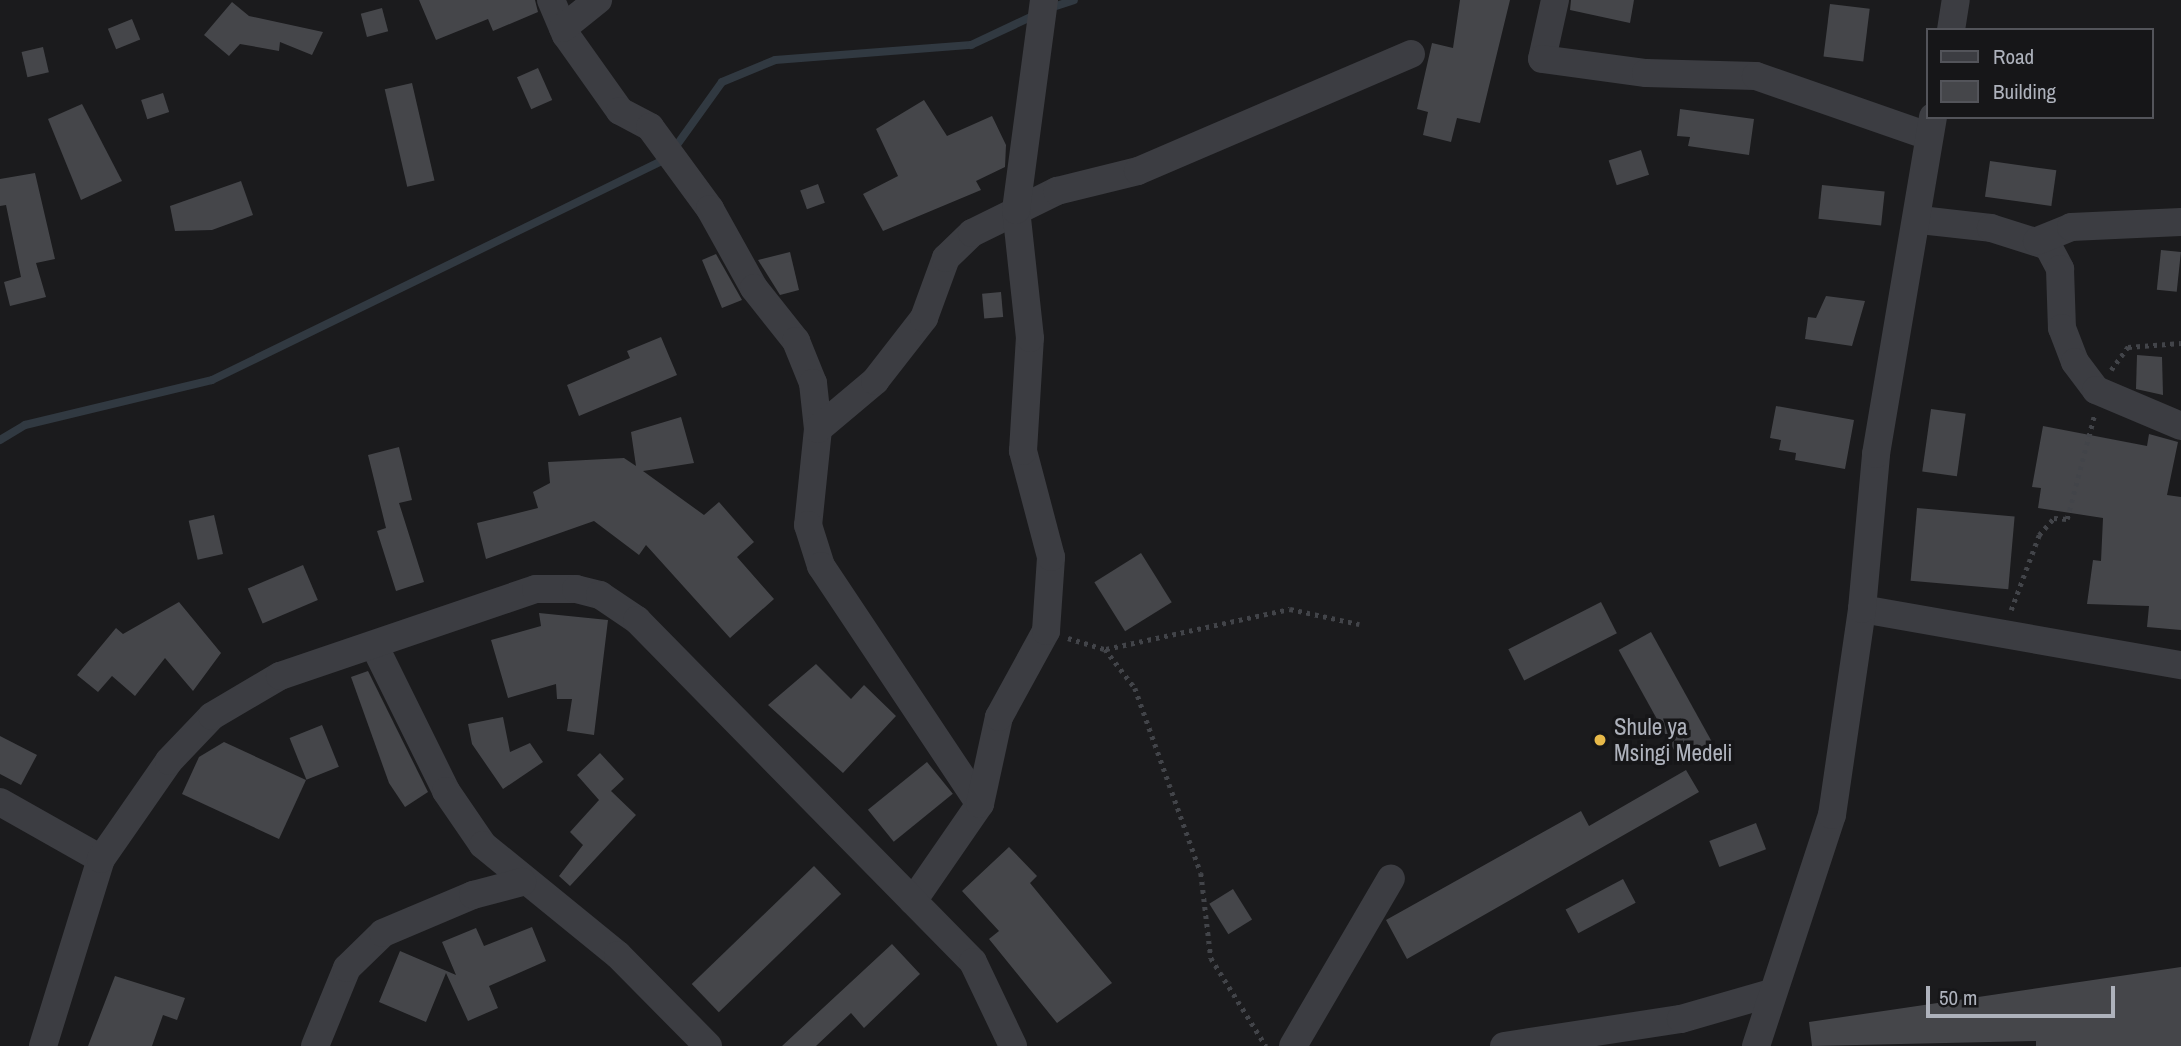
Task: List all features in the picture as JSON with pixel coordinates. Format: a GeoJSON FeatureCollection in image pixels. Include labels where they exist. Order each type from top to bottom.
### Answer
{"type":"FeatureCollection","features":[{"type":"Feature","properties":{"kind":"street"},"geometry":{"type":"LineString","coordinates":[[551,0],[563,27],[620,111],[657,136],[710,209],[754,288],[796,341],[813,383],[817,429],[808,525],[821,566],[980,804]]}},
{"type":"Feature","properties":{"kind":"street"},"geometry":{"type":"LineString","coordinates":[[563,27],[598,0]]}},
{"type":"Feature","properties":{"kind":"street"},"geometry":{"type":"LineString","coordinates":[[913,901],[980,804],[999,717],[1046,631],[1051,557],[1023,451],[1030,338],[1016,210],[1044,0]]}},
{"type":"Feature","properties":{"kind":"street"},"geometry":{"type":"LineString","coordinates":[[1555,0],[1542,59],[1646,74],[1756,76],[1931,127],[1920,220],[1894,335],[1862,609],[1832,815],[1771,993],[1756,1046]]}},
{"type":"Feature","properties":{"kind":"street"},"geometry":{"type":"LineString","coordinates":[[1951,28],[1956,0]]}},
{"type":"Feature","properties":{"kind":"street"},"geometry":{"type":"LineString","coordinates":[[817,429],[875,381],[924,318],[946,258],[972,233],[1016,210],[1151,166],[1411,54]]}},
{"type":"Feature","properties":{"kind":"street"},"geometry":{"type":"LineString","coordinates":[[1920,220],[1991,228],[2037,241],[2054,253],[2062,328],[2075,362],[2096,390],[2181,426]]}},
{"type":"Feature","properties":{"kind":"street"},"geometry":{"type":"LineString","coordinates":[[2037,241],[2071,227],[2181,222]]}},
{"type":"Feature","properties":{"kind":"street"},"geometry":{"type":"LineString","coordinates":[[43,1046],[101,859],[169,761],[212,716],[280,676],[536,589],[600,595],[637,620],[972,962],[1013,1046]]}},
{"type":"Feature","properties":{"kind":"street"},"geometry":{"type":"LineString","coordinates":[[1862,609],[2181,665]]}},
{"type":"Feature","properties":{"kind":"street"},"geometry":{"type":"LineString","coordinates":[[374,645],[446,792],[483,845],[522,882],[618,955],[708,1046]]}},
{"type":"Feature","properties":{"kind":"street"},"geometry":{"type":"LineString","coordinates":[[0,802],[101,859]]}},
{"type":"Feature","properties":{"kind":"street"},"geometry":{"type":"LineString","coordinates":[[1293,1046],[1391,878]]}},
{"type":"Feature","properties":{"kind":"street"},"geometry":{"type":"LineString","coordinates":[[315,1046],[347,968],[383,933],[473,895],[522,882]]}},
{"type":"Feature","properties":{"kind":"street"},"geometry":{"type":"LineString","coordinates":[[1504,1046],[1681,1020],[1771,993]]}},
{"type":"Feature","properties":{"kind":"path"},"geometry":{"type":"LineString","coordinates":[[2003,634],[2029,554],[2054,518],[2067,519],[2092,432],[2096,390],[2127,347],[2181,342]]}},
{"type":"Feature","properties":{"kind":"path"},"geometry":{"type":"LineString","coordinates":[[1105,649],[1290,608],[1359,624]]}},
{"type":"Feature","properties":{"kind":"path"},"geometry":{"type":"LineString","coordinates":[[1046,631],[1105,649],[1122,665],[1149,721],[1201,873],[1204,930],[1220,981],[1266,1046]]}},
{"type":"Feature","properties":{"kind":"building"},"geometry":{"type":"Polygon","coordinates":[[[419,0],[535,0],[538,12],[493,31],[488,19],[436,40],[419,0]]]}},
{"type":"Feature","properties":{"kind":"building"},"geometry":{"type":"Polygon","coordinates":[[[1460,0],[1510,0],[1480,123],[1457,118],[1451,142],[1423,135],[1428,112],[1417,109],[1432,43],[1453,48],[1460,0]]]}},
{"type":"Feature","properties":{"kind":"building"},"geometry":{"type":"Polygon","coordinates":[[[1571,0],[1634,0],[1630,23],[1570,10],[1571,0]]]}},
{"type":"Feature","properties":{"kind":"building"},"geometry":{"type":"Polygon","coordinates":[[[232,2],[249,16],[323,32],[312,55],[280,42],[279,51],[240,44],[229,56],[204,35],[232,2]]]}},
{"type":"Feature","properties":{"kind":"building"},"geometry":{"type":"Polygon","coordinates":[[[1830,4],[1870,9],[1863,61],[1824,57],[1830,4]]]}},
{"type":"Feature","properties":{"kind":"building"},"geometry":{"type":"Polygon","coordinates":[[[382,8],[388,31],[367,37],[361,14],[382,8]]]}},
{"type":"Feature","properties":{"kind":"building"},"geometry":{"type":"Polygon","coordinates":[[[132,19],[140,39],[116,49],[108,29],[132,19]]]}},
{"type":"Feature","properties":{"kind":"building"},"geometry":{"type":"Polygon","coordinates":[[[43,47],[49,72],[27,77],[22,52],[43,47]]]}},
{"type":"Feature","properties":{"kind":"building"},"geometry":{"type":"Polygon","coordinates":[[[538,68],[552,100],[531,109],[517,77],[538,68]]]}},
{"type":"Feature","properties":{"kind":"building"},"geometry":{"type":"Polygon","coordinates":[[[412,83],[434,180],[407,187],[385,89],[412,83]]]}},
{"type":"Feature","properties":{"kind":"building"},"geometry":{"type":"Polygon","coordinates":[[[163,93],[169,112],[147,119],[141,100],[163,93]]]}},
{"type":"Feature","properties":{"kind":"building"},"geometry":{"type":"Polygon","coordinates":[[[924,100],[947,136],[992,116],[1006,145],[1005,167],[976,181],[981,190],[883,231],[863,194],[898,176],[876,129],[924,100]]]}},
{"type":"Feature","properties":{"kind":"building"},"geometry":{"type":"Polygon","coordinates":[[[82,104],[122,181],[81,200],[48,119],[82,104]]]}},
{"type":"Feature","properties":{"kind":"building"},"geometry":{"type":"Polygon","coordinates":[[[1680,109],[1754,119],[1749,155],[1688,146],[1690,137],[1677,136],[1680,109]]]}},
{"type":"Feature","properties":{"kind":"building"},"geometry":{"type":"Polygon","coordinates":[[[1641,150],[1649,175],[1617,185],[1609,161],[1641,150]]]}},
{"type":"Feature","properties":{"kind":"building"},"geometry":{"type":"Polygon","coordinates":[[[1990,161],[2056,170],[2051,206],[1985,197],[1990,161]]]}},
{"type":"Feature","properties":{"kind":"building"},"geometry":{"type":"Polygon","coordinates":[[[35,173],[55,259],[36,263],[46,297],[10,306],[4,282],[21,277],[6,205],[0,206],[0,179],[35,173]]]}},
{"type":"Feature","properties":{"kind":"building"},"geometry":{"type":"Polygon","coordinates":[[[241,181],[253,215],[212,230],[175,231],[170,206],[241,181]]]}},
{"type":"Feature","properties":{"kind":"building"},"geometry":{"type":"Polygon","coordinates":[[[818,184],[825,203],[807,209],[800,190],[818,184]]]}},
{"type":"Feature","properties":{"kind":"building"},"geometry":{"type":"Polygon","coordinates":[[[1822,185],[1885,192],[1881,225],[1818,219],[1822,185]]]}},
{"type":"Feature","properties":{"kind":"building"},"geometry":{"type":"Polygon","coordinates":[[[2161,250],[2181,252],[2177,292],[2157,290],[2161,250]]]}},
{"type":"Feature","properties":{"kind":"building"},"geometry":{"type":"Polygon","coordinates":[[[790,252],[799,290],[780,295],[758,260],[790,252]]]}},
{"type":"Feature","properties":{"kind":"building"},"geometry":{"type":"Polygon","coordinates":[[[716,254],[742,300],[722,308],[702,260],[716,254]]]}},
{"type":"Feature","properties":{"kind":"building"},"geometry":{"type":"Polygon","coordinates":[[[1001,292],[1003,317],[984,319],[982,294],[1001,292]]]}},
{"type":"Feature","properties":{"kind":"building"},"geometry":{"type":"Polygon","coordinates":[[[1826,296],[1865,301],[1852,346],[1805,339],[1808,317],[1816,318],[1826,296]]]}},
{"type":"Feature","properties":{"kind":"building"},"geometry":{"type":"Polygon","coordinates":[[[661,337],[677,375],[579,416],[567,385],[630,358],[627,351],[661,337]]]}},
{"type":"Feature","properties":{"kind":"building"},"geometry":{"type":"Polygon","coordinates":[[[2137,355],[2162,357],[2163,395],[2136,389],[2137,355]]]}},
{"type":"Feature","properties":{"kind":"building"},"geometry":{"type":"Polygon","coordinates":[[[1776,406],[1854,420],[1845,469],[1795,460],[1796,453],[1779,450],[1781,440],[1770,438],[1776,406]]]}},
{"type":"Feature","properties":{"kind":"building"},"geometry":{"type":"Polygon","coordinates":[[[1931,409],[1966,414],[1957,476],[1922,471],[1931,409]]]}},
{"type":"Feature","properties":{"kind":"building"},"geometry":{"type":"Polygon","coordinates":[[[681,417],[694,463],[643,471],[704,515],[719,502],[754,542],[737,557],[774,599],[730,638],[646,545],[639,555],[594,521],[486,559],[477,523],[538,508],[533,492],[550,483],[548,462],[624,458],[636,466],[631,432],[681,417]]]}},
{"type":"Feature","properties":{"kind":"building"},"geometry":{"type":"Polygon","coordinates":[[[2043,426],[2147,446],[2149,434],[2178,442],[2167,495],[2181,497],[2181,630],[2147,627],[2149,606],[2087,604],[2093,560],[2101,561],[2103,518],[2038,508],[2041,488],[2032,487],[2043,426]]]}},
{"type":"Feature","properties":{"kind":"building"},"geometry":{"type":"Polygon","coordinates":[[[399,447],[412,500],[399,503],[424,582],[396,591],[377,531],[386,528],[368,455],[399,447]]]}},
{"type":"Feature","properties":{"kind":"building"},"geometry":{"type":"Polygon","coordinates":[[[1917,508],[2015,517],[2008,589],[1911,581],[1917,508]]]}},
{"type":"Feature","properties":{"kind":"building"},"geometry":{"type":"Polygon","coordinates":[[[214,515],[223,554],[198,560],[189,521],[214,515]]]}},
{"type":"Feature","properties":{"kind":"building"},"geometry":{"type":"Polygon","coordinates":[[[1141,553],[1172,602],[1125,631],[1094,582],[1141,553]]]}},
{"type":"Feature","properties":{"kind":"building"},"geometry":{"type":"Polygon","coordinates":[[[303,565],[318,600],[263,623],[248,588],[303,565]]]}},
{"type":"Feature","properties":{"kind":"building"},"geometry":{"type":"Polygon","coordinates":[[[179,602],[221,653],[193,691],[165,658],[135,696],[112,676],[98,692],[77,675],[116,628],[123,634],[179,602]]]}},
{"type":"Feature","properties":{"kind":"building"},"geometry":{"type":"Polygon","coordinates":[[[1601,602],[1617,633],[1524,680],[1508,649],[1601,602]]]}},
{"type":"Feature","properties":{"kind":"building"},"geometry":{"type":"Polygon","coordinates":[[[539,613],[608,620],[594,735],[567,731],[572,699],[557,699],[556,684],[508,698],[491,640],[541,626],[539,613]]]}},
{"type":"Feature","properties":{"kind":"building"},"geometry":{"type":"Polygon","coordinates":[[[1651,632],[1715,747],[1682,765],[1619,650],[1651,632]]]}},
{"type":"Feature","properties":{"kind":"building"},"geometry":{"type":"Polygon","coordinates":[[[816,664],[851,699],[864,685],[896,716],[843,773],[768,705],[816,664]]]}},
{"type":"Feature","properties":{"kind":"building"},"geometry":{"type":"Polygon","coordinates":[[[368,671],[428,792],[405,807],[389,783],[351,677],[368,671]]]}},
{"type":"Feature","properties":{"kind":"building"},"geometry":{"type":"Polygon","coordinates":[[[503,717],[510,752],[530,743],[543,762],[503,789],[472,744],[468,724],[503,717]]]}},
{"type":"Feature","properties":{"kind":"building"},"geometry":{"type":"Polygon","coordinates":[[[322,725],[339,767],[306,780],[290,738],[322,725]]]}},
{"type":"Feature","properties":{"kind":"building"},"geometry":{"type":"Polygon","coordinates":[[[0,736],[37,755],[21,785],[0,774],[0,736]]]}},
{"type":"Feature","properties":{"kind":"building"},"geometry":{"type":"Polygon","coordinates":[[[224,742],[306,780],[279,839],[182,794],[199,757],[224,742]]]}},
{"type":"Feature","properties":{"kind":"building"},"geometry":{"type":"Polygon","coordinates":[[[600,753],[624,779],[611,791],[636,815],[570,886],[559,876],[583,845],[570,832],[599,800],[577,775],[600,753]]]}},
{"type":"Feature","properties":{"kind":"building"},"geometry":{"type":"Polygon","coordinates":[[[927,762],[953,794],[894,842],[868,810],[927,762]]]}},
{"type":"Feature","properties":{"kind":"building"},"geometry":{"type":"Polygon","coordinates":[[[1686,770],[1699,792],[1407,959],[1386,920],[1581,811],[1589,826],[1686,770]]]}},
{"type":"Feature","properties":{"kind":"building"},"geometry":{"type":"Polygon","coordinates":[[[1756,823],[1766,849],[1719,867],[1709,841],[1756,823]]]}},
{"type":"Feature","properties":{"kind":"building"},"geometry":{"type":"Polygon","coordinates":[[[1009,847],[1037,876],[1030,883],[1112,983],[1057,1023],[989,939],[999,931],[962,891],[1009,847]]]}},
{"type":"Feature","properties":{"kind":"building"},"geometry":{"type":"Polygon","coordinates":[[[814,866],[841,894],[719,1012],[692,984],[814,866]]]}},
{"type":"Feature","properties":{"kind":"building"},"geometry":{"type":"Polygon","coordinates":[[[1623,879],[1636,903],[1578,933],[1566,910],[1623,879]]]}},
{"type":"Feature","properties":{"kind":"building"},"geometry":{"type":"Polygon","coordinates":[[[1233,889],[1252,920],[1228,934],[1209,904],[1233,889]]]}},
{"type":"Feature","properties":{"kind":"building"},"geometry":{"type":"Polygon","coordinates":[[[532,927],[546,961],[489,986],[498,1008],[468,1021],[446,973],[426,1022],[379,1002],[400,951],[456,975],[442,942],[476,928],[484,946],[532,927]]]}},
{"type":"Feature","properties":{"kind":"building"},"geometry":{"type":"Polygon","coordinates":[[[892,944],[920,974],[864,1028],[851,1013],[816,1046],[782,1046],[892,944]]]}},
{"type":"Feature","properties":{"kind":"building"},"geometry":{"type":"Polygon","coordinates":[[[2181,967],[2181,1046],[2036,1046],[2036,1041],[1812,1046],[1809,1022],[2181,967]]]}},
{"type":"Feature","properties":{"kind":"building"},"geometry":{"type":"Polygon","coordinates":[[[115,976],[185,998],[177,1020],[163,1015],[152,1046],[88,1046],[115,976]]]}},
{"type":"Feature","properties":{"kind":"waterway"},"geometry":{"type":"LineString","coordinates":[[1050,8],[1074,0]]}},
{"type":"Feature","properties":{"kind":"waterway"},"geometry":{"type":"LineString","coordinates":[[674,149],[722,82],[775,60],[971,45],[1035,15]]}},
{"type":"Feature","properties":{"kind":"waterway"},"geometry":{"type":"LineString","coordinates":[[0,440],[25,425],[212,380],[666,159]]}},
{"type":"Feature","properties":{"kind":"place","name":"Shule ya Msingi Medeli"},"geometry":{"type":"Point","coordinates":[1600,740]}}]}
